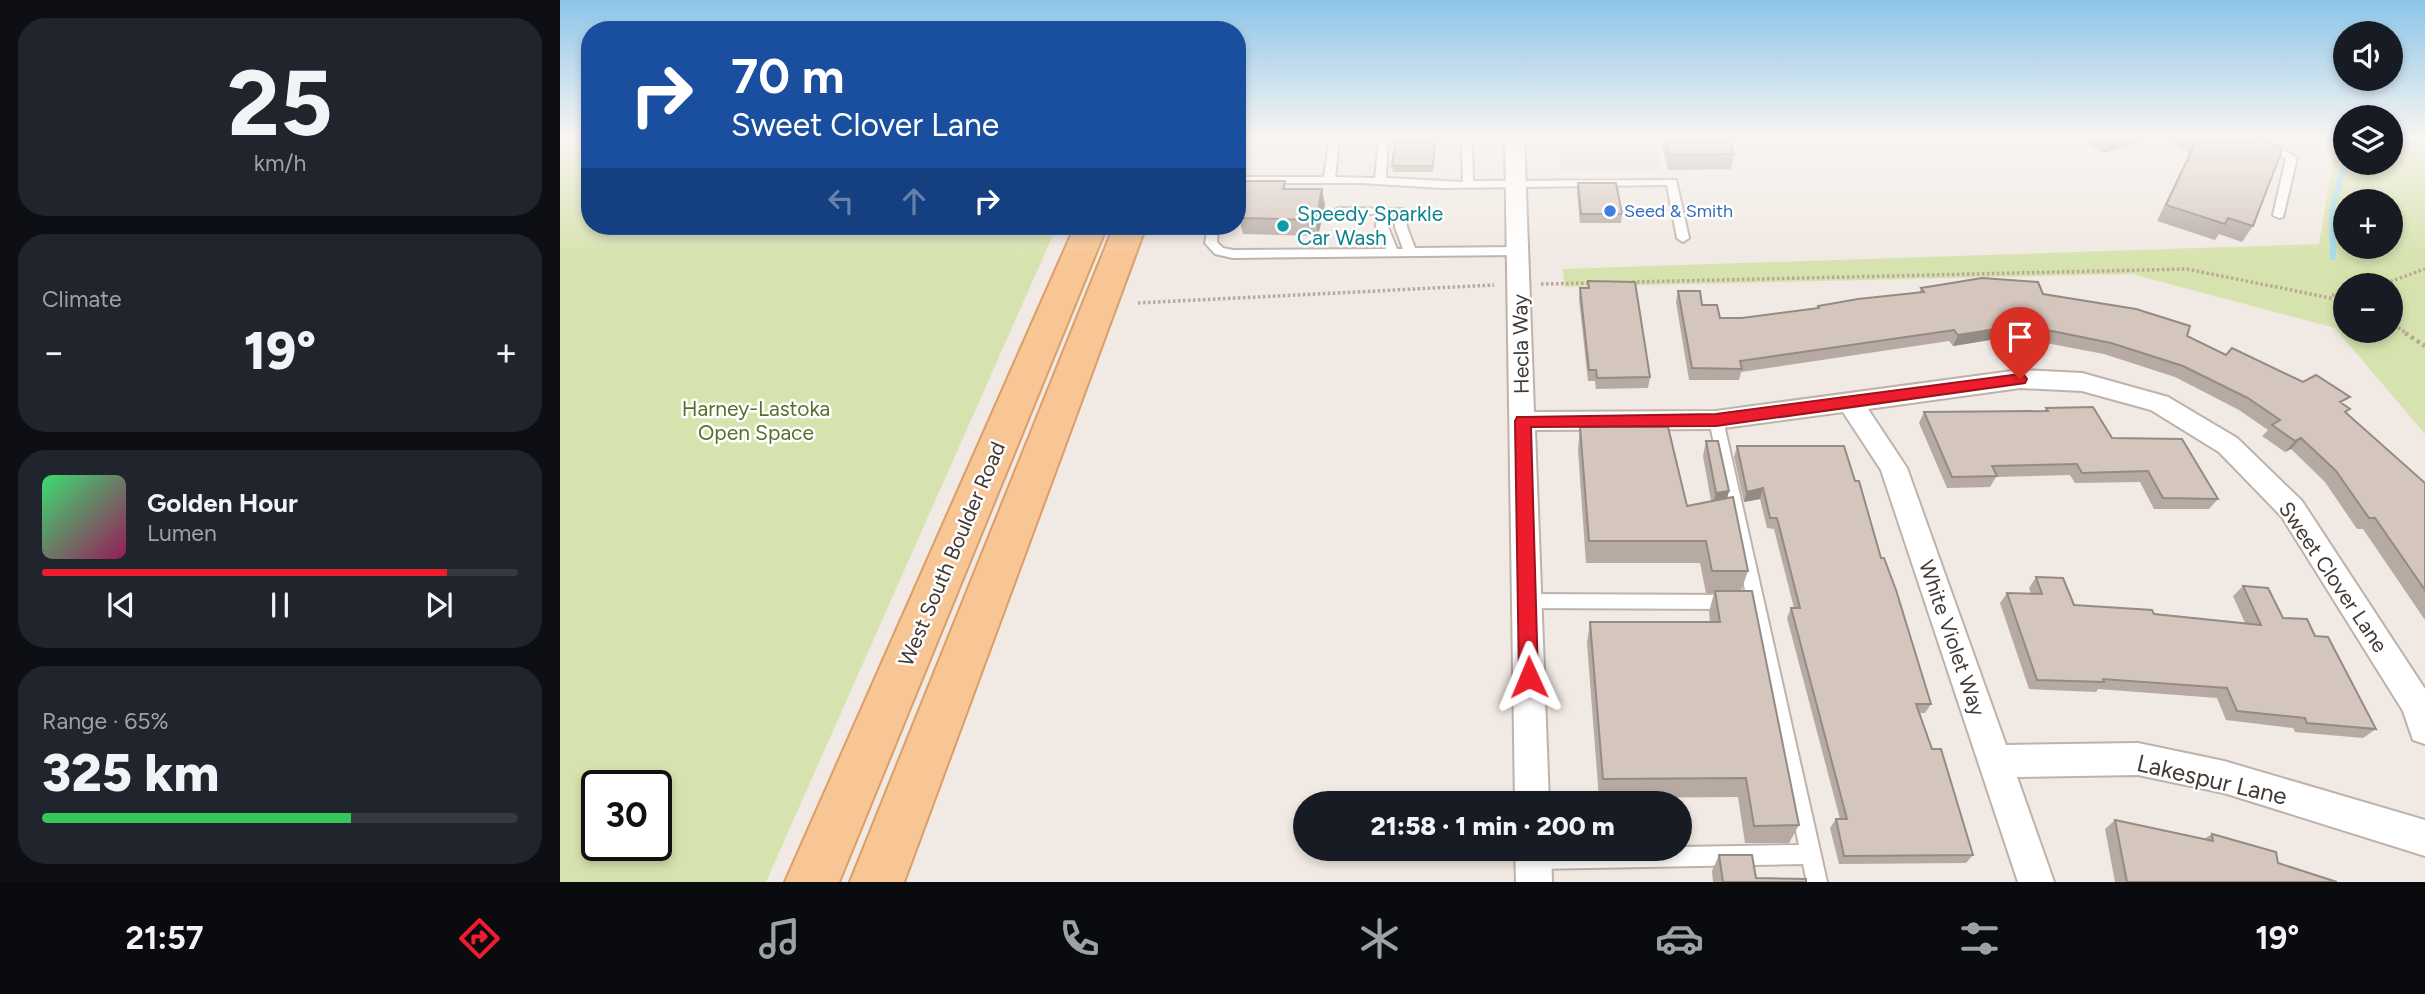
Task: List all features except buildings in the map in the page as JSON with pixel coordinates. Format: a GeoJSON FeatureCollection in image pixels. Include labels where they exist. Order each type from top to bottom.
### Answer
{"type":"FeatureCollection","features":[{"type":"Feature","properties":{"kind":"main road","name":"West South Boulder Road"},"geometry":{"type":"LineString","coordinates":[[812,882],[1087,235]]}},
{"type":"Feature","properties":{"kind":"main road","name":"West South Boulder Road"},"geometry":{"type":"LineString","coordinates":[[877,882],[1127,235]]}},
{"type":"Feature","properties":{"kind":"street","name":"Hecla Way"},"geometry":{"type":"LineString","coordinates":[[1516,177],[1532,791]]}},
{"type":"Feature","properties":{"kind":"street","name":"Sweet Clover Lane"},"geometry":{"type":"LineString","coordinates":[[1522,421],[1716,420],[2020,379],[2082,382],[2159,404],[2228,445],[2292,509],[2418,706],[2425,729]]}},
{"type":"Feature","properties":{"kind":"street","name":"White Violet Way"},"geometry":{"type":"LineString","coordinates":[[1850,402],[1894,468],[2036,882]]}},
{"type":"Feature","properties":{"kind":"street","name":"Lakespur Lane"},"geometry":{"type":"LineString","coordinates":[[1994,761],[2138,759],[2224,777],[2425,838]]}},
{"type":"Feature","properties":{"kind":"lane"},"geometry":{"type":"LineString","coordinates":[[1468,177],[1468,184]]}},
{"type":"Feature","properties":{"kind":"lane"},"geometry":{"type":"LineString","coordinates":[[2279,215],[2288,177]]}},
{"type":"Feature","properties":{"kind":"lane"},"geometry":{"type":"LineString","coordinates":[[1246,180],[1380,181],[1442,185],[1672,182],[1683,238]]}},
{"type":"Feature","properties":{"kind":"lane"},"geometry":{"type":"LineString","coordinates":[[1441,197],[1442,185]]}},
{"type":"Feature","properties":{"kind":"lane"},"geometry":{"type":"LineString","coordinates":[[1340,211],[1399,211],[1401,227],[1410,252]]}},
{"type":"Feature","properties":{"kind":"lane"},"geometry":{"type":"LineString","coordinates":[[1382,211],[1382,227],[1393,252]]}},
{"type":"Feature","properties":{"kind":"lane"},"geometry":{"type":"LineString","coordinates":[[1212,235],[1211,243],[1219,251],[1233,254],[1518,251]]}},
{"type":"Feature","properties":{"kind":"lane"},"geometry":{"type":"LineString","coordinates":[[1716,420],[1817,882]]}},
{"type":"Feature","properties":{"kind":"lane"},"geometry":{"type":"LineString","coordinates":[[1527,601],[1756,603]]}},
{"type":"Feature","properties":{"kind":"lane"},"geometry":{"type":"LineString","coordinates":[[1533,863],[1811,854]]}},
{"type":"Feature","properties":{"kind":"path"},"geometry":{"type":"LineString","coordinates":[[2403,277],[2425,269]]}},
{"type":"Feature","properties":{"kind":"path"},"geometry":{"type":"LineString","coordinates":[[1625,282],[2187,270],[2333,298]]}},
{"type":"Feature","properties":{"kind":"path"},"geometry":{"type":"LineString","coordinates":[[1555,284],[1597,283]]}},
{"type":"Feature","properties":{"kind":"path"},"geometry":{"type":"LineString","coordinates":[[1138,303],[1481,286]]}},
{"type":"Feature","properties":{"kind":"path"},"geometry":{"type":"LineString","coordinates":[[2323,295],[2333,295]]}},
{"type":"Feature","properties":{"kind":"path"},"geometry":{"type":"LineString","coordinates":[[2403,330],[2425,346]]}},
{"type":"Feature","properties":{"kind":"green space","name":"Harney-Lastoka Open Space"},"geometry":{"type":"Polygon","coordinates":[[[560,177],[581,177],[581,235],[1053,235],[766,882],[560,882],[560,177]]]}},
{"type":"Feature","properties":{"kind":"green space"},"geometry":{"type":"Polygon","coordinates":[[[2330,177],[2425,177],[2425,434],[2348,343],[2403,343],[2403,273],[2333,273],[2333,327],[2132,274],[1564,287],[1563,269],[2319,244],[2330,177]]]}},
{"type":"Feature","properties":{"kind":"waterway"},"geometry":{"type":"LineString","coordinates":[[2338,189],[2341,177]]}},
{"type":"Feature","properties":{"kind":"waterway"},"geometry":{"type":"LineString","coordinates":[[2333,205],[2333,257]]}},
{"type":"Feature","properties":{"kind":"place","name":"Seed & Smith"},"geometry":{"type":"Point","coordinates":[1610,211]}},
{"type":"Feature","properties":{"kind":"place","name":"Speedy Sparkle Car Wash"},"geometry":{"type":"Point","coordinates":[1283,226]}},
{"type":"Feature","properties":{"kind":"route"},"geometry":{"type":"LineString","coordinates":[[1529,677],[1522,421],[1716,420],[2020,379]]}}]}
